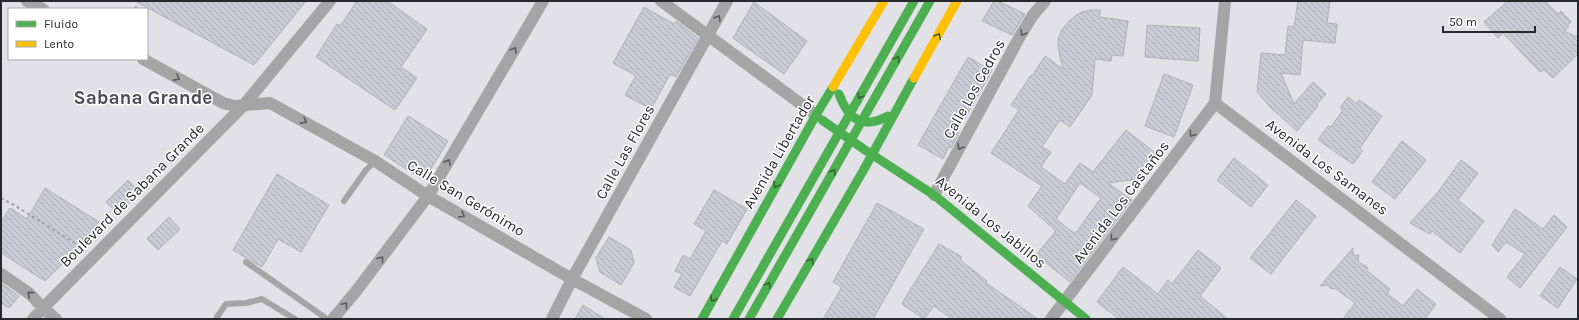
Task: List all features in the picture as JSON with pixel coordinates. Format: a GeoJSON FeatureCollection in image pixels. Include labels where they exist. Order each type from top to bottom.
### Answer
{"type":"FeatureCollection","features":[{"type":"Feature","properties":{"kind":"main road","name":"Avenida Libertador"},"geometry":{"type":"LineString","coordinates":[[702,319],[819,117],[840,76],[884,1]]}},
{"type":"Feature","properties":{"kind":"main road"},"geometry":{"type":"LineString","coordinates":[[733,319],[914,1]]}},
{"type":"Feature","properties":{"kind":"main road"},"geometry":{"type":"LineString","coordinates":[[749,319],[930,1]]}},
{"type":"Feature","properties":{"kind":"main road"},"geometry":{"type":"LineString","coordinates":[[777,319],[868,153],[899,105],[958,1]]}},
{"type":"Feature","properties":{"kind":"main road"},"geometry":{"type":"LineString","coordinates":[[840,76],[839,94],[845,110],[857,120],[872,123],[880,121],[888,116],[899,105]]}},
{"type":"Feature","properties":{"kind":"main road","name":"Avenida Los Jabillos"},"geometry":{"type":"LineString","coordinates":[[819,117],[868,153],[934,195],[1086,319]]}},
{"type":"Feature","properties":{"kind":"street"},"geometry":{"type":"LineString","coordinates":[[27,1],[41,8]]}},
{"type":"Feature","properties":{"kind":"street","name":"Boulevard de Sabana Grande"},"geometry":{"type":"LineString","coordinates":[[33,319],[242,106],[330,1]]}},
{"type":"Feature","properties":{"kind":"street"},"geometry":{"type":"LineString","coordinates":[[333,319],[357,290],[428,196],[543,1]]}},
{"type":"Feature","properties":{"kind":"street"},"geometry":{"type":"LineString","coordinates":[[661,1],[819,117]]}},
{"type":"Feature","properties":{"kind":"street","name":"Calle Las Flores"},"geometry":{"type":"LineString","coordinates":[[552,319],[572,279],[727,1]]}},
{"type":"Feature","properties":{"kind":"street","name":"Calle Los Cedros"},"geometry":{"type":"LineString","coordinates":[[934,195],[1019,38],[1045,1]]}},
{"type":"Feature","properties":{"kind":"street"},"geometry":{"type":"LineString","coordinates":[[1215,103],[1225,1]]}},
{"type":"Feature","properties":{"kind":"street"},"geometry":{"type":"LineString","coordinates":[[145,60],[223,103],[242,106]]}},
{"type":"Feature","properties":{"kind":"street","name":"Calle San Gerónimo"},"geometry":{"type":"LineString","coordinates":[[242,106],[270,103],[375,161],[428,196],[572,279],[646,319]]}},
{"type":"Feature","properties":{"kind":"street","name":"Avenida Los Castaños"},"geometry":{"type":"LineString","coordinates":[[1051,319],[1215,103]]}},
{"type":"Feature","properties":{"kind":"street","name":"Avenida Los Samanes"},"geometry":{"type":"LineString","coordinates":[[1215,103],[1500,319]]}},
{"type":"Feature","properties":{"kind":"street"},"geometry":{"type":"LineString","coordinates":[[1,274],[30,294],[56,319]]}},
{"type":"Feature","properties":{"kind":"lane"},"geometry":{"type":"LineString","coordinates":[[344,201],[366,170],[375,161]]}},
{"type":"Feature","properties":{"kind":"lane"},"geometry":{"type":"LineString","coordinates":[[246,262],[327,319]]}},
{"type":"Feature","properties":{"kind":"lane"},"geometry":{"type":"LineString","coordinates":[[217,319],[226,304],[262,299],[295,319]]}},
{"type":"Feature","properties":{"kind":"path"},"geometry":{"type":"LineString","coordinates":[[136,8],[138,3]]}},
{"type":"Feature","properties":{"kind":"path"},"geometry":{"type":"LineString","coordinates":[[1,198],[81,247]]}},
{"type":"Feature","properties":{"kind":"building"},"geometry":{"type":"Polygon","coordinates":[[[135,1],[306,1],[254,65],[135,1]]]}},
{"type":"Feature","properties":{"kind":"building"},"geometry":{"type":"Polygon","coordinates":[[[357,1],[387,1],[427,29],[401,67],[417,78],[395,110],[316,57],[337,24],[340,26],[357,1]]]}},
{"type":"Feature","properties":{"kind":"building"},"geometry":{"type":"Polygon","coordinates":[[[994,1],[998,1],[1025,14],[1012,35],[982,21],[994,1]]]}},
{"type":"Feature","properties":{"kind":"building"},"geometry":{"type":"Polygon","coordinates":[[[1298,1],[1330,1],[1327,23],[1337,24],[1335,43],[1303,40],[1300,75],[1281,73],[1294,104],[1313,82],[1326,94],[1297,131],[1270,107],[1257,92],[1261,53],[1285,55],[1288,26],[1294,27],[1298,1]]]}},
{"type":"Feature","properties":{"kind":"building"},"geometry":{"type":"Polygon","coordinates":[[[1508,1],[1545,1],[1558,14],[1561,11],[1571,22],[1567,26],[1569,27],[1564,31],[1578,37],[1578,54],[1553,78],[1544,70],[1540,72],[1503,33],[1498,38],[1484,22],[1508,1]]]}},
{"type":"Feature","properties":{"kind":"building"},"geometry":{"type":"Polygon","coordinates":[[[754,2],[807,41],[784,74],[733,38],[754,2]]]}},
{"type":"Feature","properties":{"kind":"building"},"geometry":{"type":"Polygon","coordinates":[[[644,7],[674,24],[676,21],[698,38],[676,77],[670,74],[651,109],[625,95],[636,76],[613,63],[644,7]]]}},
{"type":"Feature","properties":{"kind":"building"},"geometry":{"type":"Polygon","coordinates":[[[1100,10],[1100,17],[1128,21],[1123,56],[1112,55],[1111,61],[1095,59],[1092,95],[1070,127],[1060,120],[1042,147],[1051,152],[1041,167],[1065,184],[1080,163],[1093,172],[1126,130],[1154,152],[1155,157],[1137,179],[1108,183],[1132,200],[1070,282],[1036,255],[1056,231],[1028,206],[1042,186],[991,153],[1019,110],[1011,105],[1045,56],[1063,69],[1058,47],[1058,39],[1068,22],[1082,12],[1100,10]],[[1080,183],[1056,219],[1075,234],[1101,198],[1080,183]]]}},
{"type":"Feature","properties":{"kind":"building"},"geometry":{"type":"Polygon","coordinates":[[[1147,25],[1200,28],[1198,61],[1145,57],[1147,25]]]}},
{"type":"Feature","properties":{"kind":"building"},"geometry":{"type":"Polygon","coordinates":[[[968,57],[992,71],[957,132],[959,133],[951,148],[949,147],[943,159],[918,145],[968,57]]]}},
{"type":"Feature","properties":{"kind":"building"},"geometry":{"type":"Polygon","coordinates":[[[1164,74],[1193,85],[1174,137],[1145,126],[1164,74]]]}},
{"type":"Feature","properties":{"kind":"building"},"geometry":{"type":"Polygon","coordinates":[[[1348,97],[1357,104],[1359,100],[1382,116],[1360,148],[1363,151],[1353,164],[1318,140],[1328,126],[1331,127],[1343,110],[1340,108],[1348,97]]]}},
{"type":"Feature","properties":{"kind":"building"},"geometry":{"type":"Polygon","coordinates":[[[408,116],[448,141],[424,180],[384,155],[408,116]]]}},
{"type":"Feature","properties":{"kind":"building"},"geometry":{"type":"Polygon","coordinates":[[[1402,141],[1426,160],[1395,199],[1372,182],[1402,141]]]}},
{"type":"Feature","properties":{"kind":"building"},"geometry":{"type":"Polygon","coordinates":[[[1234,158],[1268,185],[1251,207],[1217,180],[1234,158]]]}},
{"type":"Feature","properties":{"kind":"building"},"geometry":{"type":"Polygon","coordinates":[[[1461,160],[1478,173],[1458,200],[1484,221],[1460,253],[1432,231],[1430,234],[1410,223],[1438,192],[1461,160]]]}},
{"type":"Feature","properties":{"kind":"building"},"geometry":{"type":"Polygon","coordinates":[[[277,174],[329,205],[301,252],[278,239],[262,267],[233,250],[277,174]]]}},
{"type":"Feature","properties":{"kind":"building"},"geometry":{"type":"Polygon","coordinates":[[[128,180],[139,192],[118,214],[106,202],[128,180]]]}},
{"type":"Feature","properties":{"kind":"building"},"geometry":{"type":"Polygon","coordinates":[[[45,188],[99,222],[74,249],[76,250],[45,281],[1,253],[1,222],[10,208],[27,219],[45,188]]]}},
{"type":"Feature","properties":{"kind":"building"},"geometry":{"type":"Polygon","coordinates":[[[714,190],[747,209],[727,244],[722,241],[690,296],[674,287],[682,274],[675,271],[683,255],[690,259],[706,231],[694,224],[714,190]]]}},
{"type":"Feature","properties":{"kind":"building"},"geometry":{"type":"Polygon","coordinates":[[[1296,200],[1316,216],[1271,274],[1250,258],[1296,200]]]}},
{"type":"Feature","properties":{"kind":"building"},"geometry":{"type":"Polygon","coordinates":[[[877,203],[924,229],[873,319],[823,319],[842,287],[833,282],[877,203]]]}},
{"type":"Feature","properties":{"kind":"building"},"geometry":{"type":"Polygon","coordinates":[[[1515,209],[1543,229],[1554,215],[1567,227],[1520,288],[1507,277],[1525,254],[1506,242],[1498,252],[1492,245],[1515,209]]]}},
{"type":"Feature","properties":{"kind":"building"},"geometry":{"type":"Polygon","coordinates":[[[169,217],[180,229],[158,250],[147,239],[169,217]]]}},
{"type":"Feature","properties":{"kind":"building"},"geometry":{"type":"Polygon","coordinates":[[[609,237],[631,250],[634,263],[621,285],[600,272],[596,258],[609,237]]]}},
{"type":"Feature","properties":{"kind":"building"},"geometry":{"type":"Polygon","coordinates":[[[939,244],[962,257],[960,260],[987,281],[986,283],[1038,319],[952,319],[934,306],[924,319],[903,305],[902,303],[939,244]]]}},
{"type":"Feature","properties":{"kind":"building"},"geometry":{"type":"Polygon","coordinates":[[[1353,248],[1353,255],[1359,255],[1358,261],[1368,268],[1366,270],[1390,289],[1387,293],[1403,306],[1417,289],[1436,304],[1425,319],[1343,319],[1355,303],[1336,289],[1330,288],[1329,285],[1320,286],[1353,248]]]}},
{"type":"Feature","properties":{"kind":"building"},"geometry":{"type":"Polygon","coordinates":[[[1198,250],[1221,268],[1200,296],[1228,319],[1119,319],[1097,302],[1123,267],[1158,294],[1168,280],[1172,284],[1198,250]]]}},
{"type":"Feature","properties":{"kind":"building"},"geometry":{"type":"Polygon","coordinates":[[[1560,267],[1577,279],[1558,308],[1540,296],[1560,267]]]}},
{"type":"Feature","properties":{"kind":"building"},"geometry":{"type":"Polygon","coordinates":[[[1,283],[19,296],[9,308],[1,303],[1,283]]]}},
{"type":"Feature","properties":{"kind":"building"},"geometry":{"type":"Polygon","coordinates":[[[583,305],[605,319],[575,319],[583,305]]]}},
{"type":"Feature","properties":{"kind":"traffic: fast"},"geometry":{"type":"LineString","coordinates":[[733,319],[914,1]]}},
{"type":"Feature","properties":{"kind":"traffic: fast"},"geometry":{"type":"LineString","coordinates":[[749,319],[930,1]]}},
{"type":"Feature","properties":{"kind":"traffic: fast"},"geometry":{"type":"LineString","coordinates":[[777,319],[863,171],[914,78]]}},
{"type":"Feature","properties":{"kind":"traffic: fast"},"geometry":{"type":"LineString","coordinates":[[702,319],[833,87]]}},
{"type":"Feature","properties":{"kind":"traffic: fast"},"geometry":{"type":"LineString","coordinates":[[839,94],[847,110],[858,120],[871,122],[888,116]]}},
{"type":"Feature","properties":{"kind":"traffic: fast"},"geometry":{"type":"LineString","coordinates":[[822,120],[865,150]]}},
{"type":"Feature","properties":{"kind":"traffic: fast"},"geometry":{"type":"LineString","coordinates":[[865,150],[934,195],[1086,319]]}},
{"type":"Feature","properties":{"kind":"traffic: slow"},"geometry":{"type":"LineString","coordinates":[[833,87],[884,1]]}},
{"type":"Feature","properties":{"kind":"traffic: slow"},"geometry":{"type":"LineString","coordinates":[[914,78],[957,1]]}},
{"type":"Feature","properties":{"kind":"district","name":"Sabana Grande"},"geometry":{"type":"Point","coordinates":[143,98]}}]}
